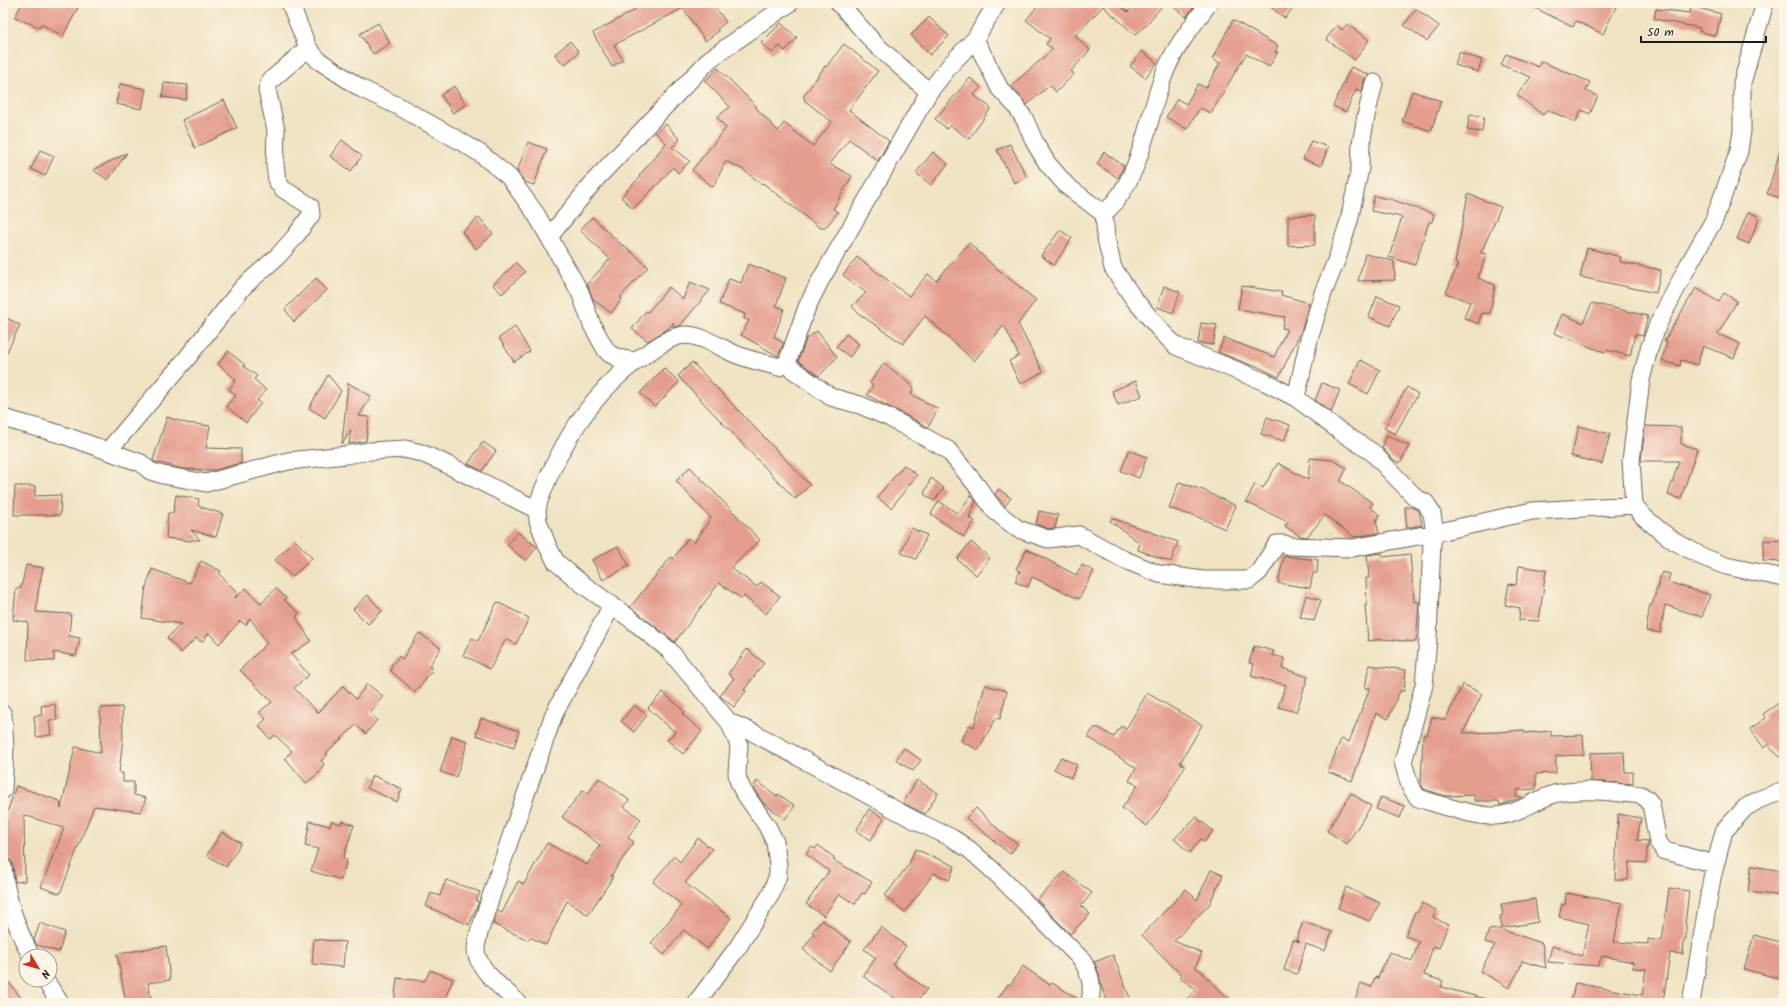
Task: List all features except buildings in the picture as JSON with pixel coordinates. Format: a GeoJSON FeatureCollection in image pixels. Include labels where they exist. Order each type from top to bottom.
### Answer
{"type":"FeatureCollection","features":[{"type":"Feature","properties":{"kind":"street"},"geometry":{"type":"LineString","coordinates":[[290,3],[308,48],[318,60],[362,89],[400,107],[460,141],[500,168],[518,187],[536,214],[580,292],[592,325],[606,350],[618,358],[635,361]]}},
{"type":"Feature","properties":{"kind":"street"},"geometry":{"type":"LineString","coordinates":[[549,237],[596,179],[710,59],[790,3]]}},
{"type":"Feature","properties":{"kind":"street"},"geometry":{"type":"LineString","coordinates":[[840,3],[875,44],[929,92]]}},
{"type":"Feature","properties":{"kind":"street"},"geometry":{"type":"LineString","coordinates":[[696,1003],[745,936],[771,894],[778,875],[777,850],[767,826],[743,791],[738,780],[739,745],[729,722],[669,650],[581,583],[556,562],[548,547],[538,521],[537,510],[542,493],[555,463],[581,420],[612,380],[635,361],[671,338],[686,335],[699,338],[737,355],[779,367],[785,364],[788,360],[807,307],[820,281],[929,92],[951,64],[975,39],[997,3]]}},
{"type":"Feature","properties":{"kind":"street"},"geometry":{"type":"LineString","coordinates":[[1104,214],[1123,190],[1139,160],[1156,98],[1172,57],[1209,3]]}},
{"type":"Feature","properties":{"kind":"street"},"geometry":{"type":"LineString","coordinates":[[1765,3],[1742,83],[1742,131],[1739,151],[1714,220],[1658,324],[1641,380],[1631,461],[1634,505],[1643,516],[1658,529],[1674,541],[1703,557],[1726,566],[1784,578]]}},
{"type":"Feature","properties":{"kind":"street"},"geometry":{"type":"LineString","coordinates":[[975,39],[1000,89],[1016,106],[1025,120],[1035,143],[1047,163],[1067,186],[1104,214],[1107,243],[1113,268],[1145,314],[1166,336],[1176,346],[1265,382],[1296,398],[1341,432],[1372,452],[1416,498],[1426,503],[1432,514],[1435,533],[1432,542],[1428,638],[1424,685],[1403,762],[1410,786],[1418,798],[1472,813],[1495,816],[1513,812],[1558,793],[1588,791],[1641,795],[1651,804],[1658,842],[1665,851],[1715,864]]}},
{"type":"Feature","properties":{"kind":"street"},"geometry":{"type":"LineString","coordinates":[[108,451],[187,358],[243,287],[278,256],[311,215],[310,206],[283,189],[277,181],[274,164],[276,130],[267,90],[270,81],[308,48]]}},
{"type":"Feature","properties":{"kind":"street"},"geometry":{"type":"LineString","coordinates":[[1296,398],[1308,343],[1323,292],[1338,256],[1349,220],[1360,168],[1361,144],[1366,116],[1374,83]]}},
{"type":"Feature","properties":{"kind":"street"},"geometry":{"type":"LineString","coordinates":[[785,364],[831,397],[860,406],[890,418],[948,450],[995,511],[1018,529],[1048,539],[1078,535],[1125,560],[1159,574],[1203,580],[1249,580],[1259,572],[1277,544],[1290,546],[1352,548],[1435,533],[1532,511],[1634,505]]}},
{"type":"Feature","properties":{"kind":"street"},"geometry":{"type":"LineString","coordinates":[[3,418],[60,434],[108,451],[141,463],[150,471],[206,483],[288,460],[346,455],[370,451],[405,449],[421,453],[442,462],[537,510]]}},
{"type":"Feature","properties":{"kind":"street"},"geometry":{"type":"LineString","coordinates":[[518,1003],[485,970],[476,949],[479,933],[554,714],[612,606]]}},
{"type":"Feature","properties":{"kind":"street"},"geometry":{"type":"LineString","coordinates":[[3,714],[5,749],[3,784]]}},
{"type":"Feature","properties":{"kind":"street"},"geometry":{"type":"LineString","coordinates":[[729,722],[760,737],[916,821],[952,838],[970,850],[999,876],[1082,960],[1090,974],[1092,989],[1090,1003]]}},
{"type":"Feature","properties":{"kind":"street"},"geometry":{"type":"LineString","coordinates":[[1691,1003],[1715,864],[1724,831],[1734,818],[1745,808],[1758,800],[1784,790]]}},
{"type":"Feature","properties":{"kind":"street"},"geometry":{"type":"LineString","coordinates":[[3,867],[4,882],[11,912],[27,948]]}},
{"type":"Feature","properties":{"kind":"street"},"geometry":{"type":"LineString","coordinates":[[50,988],[60,1003]]}}]}
